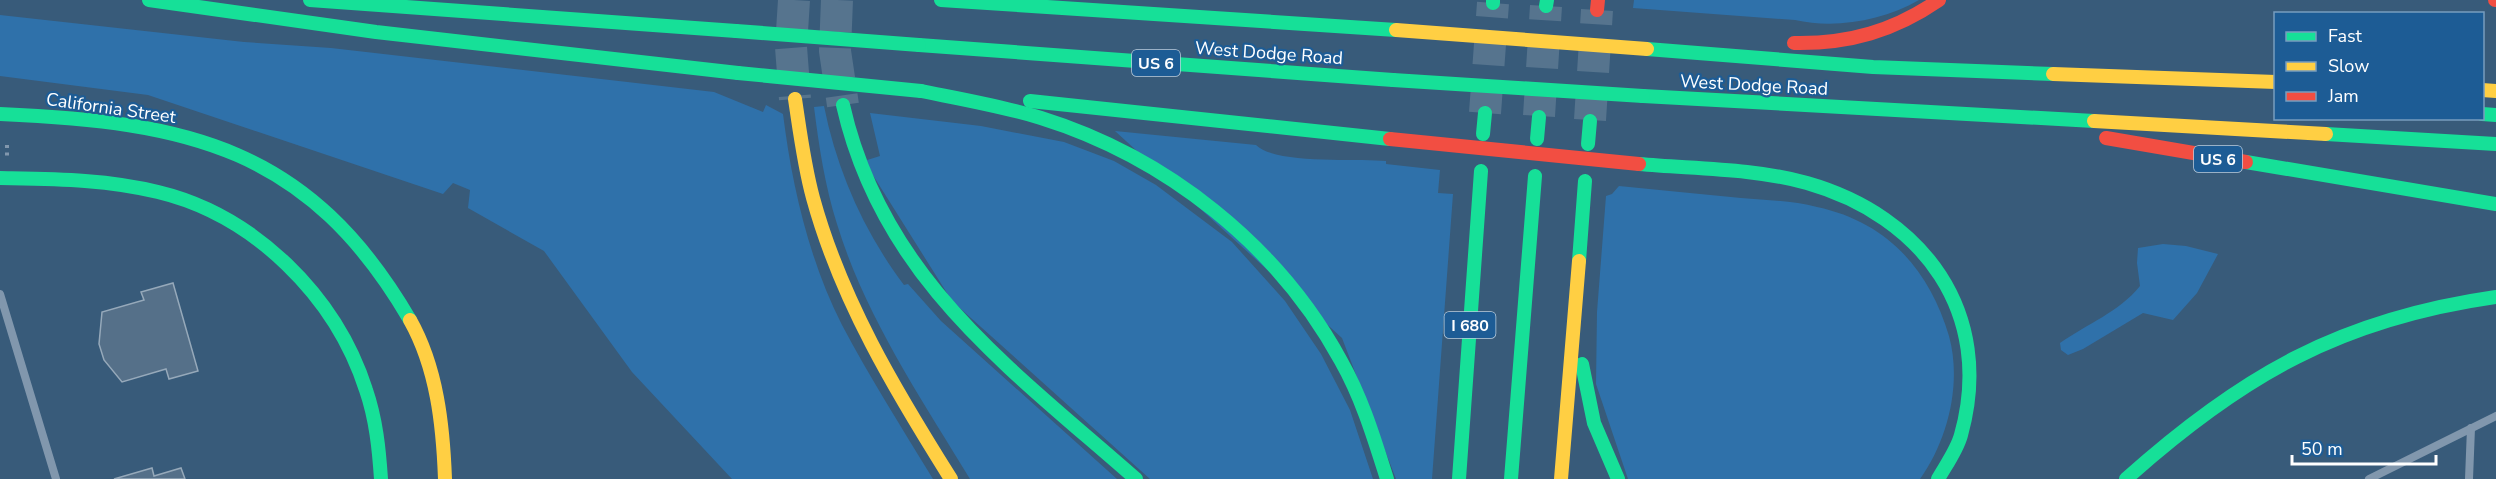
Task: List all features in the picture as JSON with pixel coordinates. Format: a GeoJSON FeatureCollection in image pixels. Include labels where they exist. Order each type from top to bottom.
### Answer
{"type":"FeatureCollection","features":[{"type":"Feature","properties":{"kind":"main road"},"geometry":{"type":"LineString","coordinates":[[149,0],[376,32],[738,73],[1777,177],[1806,182],[1837,192],[1880,212],[1926,251],[1957,303],[1966,329],[1970,359],[1969,394],[1961,436],[1938,479]]}},
{"type":"Feature","properties":{"kind":"main road","name":"West Dodge Road"},"geometry":{"type":"LineString","coordinates":[[310,0],[1393,81],[2011,118]]}},
{"type":"Feature","properties":{"kind":"main road","name":"West Dodge Road"},"geometry":{"type":"LineString","coordinates":[[941,0],[1396,30],[1873,67],[2135,77]]}},
{"type":"Feature","properties":{"kind":"main road"},"geometry":{"type":"LineString","coordinates":[[1713,55],[1771,44],[1845,42],[1871,37],[1908,21],[1939,0]]}},
{"type":"Feature","properties":{"kind":"main road"},"geometry":{"type":"LineString","coordinates":[[2135,77],[2274,82]]}},
{"type":"Feature","properties":{"kind":"main road"},"geometry":{"type":"LineString","coordinates":[[2135,77],[2202,93]]}},
{"type":"Feature","properties":{"kind":"main road"},"geometry":{"type":"LineString","coordinates":[[921,91],[1024,113],[1080,132],[1131,155],[1199,198],[1248,240],[1290,282],[1319,320],[1365,408],[1387,479]]}},
{"type":"Feature","properties":{"kind":"main road"},"geometry":{"type":"LineString","coordinates":[[795,99],[811,190],[840,278],[874,349],[951,479]]}},
{"type":"Feature","properties":{"kind":"main road"},"geometry":{"type":"LineString","coordinates":[[843,105],[856,155],[873,197],[889,229],[917,270],[983,341],[1136,479]]}},
{"type":"Feature","properties":{"kind":"main road"},"geometry":{"type":"LineString","coordinates":[[1483,134],[1485,113]]}},
{"type":"Feature","properties":{"kind":"main road","name":"California Street"},"geometry":{"type":"LineString","coordinates":[[0,114],[108,122],[179,135],[221,147],[260,166],[298,189],[324,210],[341,224],[373,260],[393,291],[421,345],[445,426],[445,479]]}},
{"type":"Feature","properties":{"kind":"main road"},"geometry":{"type":"LineString","coordinates":[[1538,139],[1539,117]]}},
{"type":"Feature","properties":{"kind":"main road"},"geometry":{"type":"LineString","coordinates":[[2011,118],[2496,144]]}},
{"type":"Feature","properties":{"kind":"main road","name":"US 6"},"geometry":{"type":"LineString","coordinates":[[2011,118],[2125,143],[2496,204]]}},
{"type":"Feature","properties":{"kind":"main road"},"geometry":{"type":"LineString","coordinates":[[1588,144],[1590,121]]}},
{"type":"Feature","properties":{"kind":"main road","name":"I 680"},"geometry":{"type":"LineString","coordinates":[[1459,479],[1481,171]]}},
{"type":"Feature","properties":{"kind":"main road","name":"I 680"},"geometry":{"type":"LineString","coordinates":[[1511,479],[1535,176]]}},
{"type":"Feature","properties":{"kind":"main road"},"geometry":{"type":"LineString","coordinates":[[0,178],[58,179],[134,187],[179,198],[216,214],[255,236],[293,270],[324,308],[349,349],[367,386],[374,412],[381,479]]}},
{"type":"Feature","properties":{"kind":"main road"},"geometry":{"type":"LineString","coordinates":[[1561,479],[1585,181]]}},
{"type":"Feature","properties":{"kind":"main road"},"geometry":{"type":"LineString","coordinates":[[1577,280],[1587,398],[1606,459],[1618,479]]}},
{"type":"Feature","properties":{"kind":"main road"},"geometry":{"type":"LineString","coordinates":[[2126,479],[2156,450],[2225,396],[2269,369],[2320,344],[2378,321],[2439,306],[2496,297]]}},
{"type":"Feature","properties":{"kind":"main road"},"geometry":{"type":"LineString","coordinates":[[2133,479],[2156,450]]}},
{"type":"Feature","properties":{"kind":"lane"},"geometry":{"type":"LineString","coordinates":[[0,294],[56,479]]}},
{"type":"Feature","properties":{"kind":"lane"},"geometry":{"type":"LineString","coordinates":[[2369,479],[2496,416]]}},
{"type":"Feature","properties":{"kind":"lane"},"geometry":{"type":"LineString","coordinates":[[2469,479],[2471,428]]}},
{"type":"Feature","properties":{"kind":"path"},"geometry":{"type":"LineString","coordinates":[[7,145],[7,160]]}},
{"type":"Feature","properties":{"kind":"shaded area"},"geometry":{"type":"Polygon","coordinates":[[[1634,0],[1919,0],[1874,18],[1826,24],[1633,8],[1634,0]]]}},
{"type":"Feature","properties":{"kind":"shaded area"},"geometry":{"type":"Polygon","coordinates":[[[0,15],[244,42],[331,48],[714,92],[763,112],[766,105],[783,114],[797,195],[811,249],[830,300],[886,403],[933,479],[732,479],[632,372],[544,251],[468,208],[470,190],[453,183],[443,194],[148,95],[0,76],[0,15]]]}},
{"type":"Feature","properties":{"kind":"shaded area"},"geometry":{"type":"Polygon","coordinates":[[[824,106],[836,154],[854,200],[876,244],[904,285],[908,284],[941,321],[1117,479],[970,479],[878,324],[849,258],[833,210],[820,152],[814,107],[824,106]]]}},
{"type":"Feature","properties":{"kind":"shaded area"},"geometry":{"type":"Polygon","coordinates":[[[870,113],[981,126],[1064,142],[1114,161],[1156,185],[1232,242],[1285,301],[1321,354],[1350,410],[1373,479],[1150,479],[952,301],[864,161],[880,156],[870,113]]]}},
{"type":"Feature","properties":{"kind":"shaded area"},"geometry":{"type":"Polygon","coordinates":[[[1115,131],[1256,145],[1281,156],[1386,161],[1386,164],[1440,170],[1438,193],[1453,194],[1432,479],[1396,479],[1342,338],[1115,131]]]}},
{"type":"Feature","properties":{"kind":"shaded area"},"geometry":{"type":"Polygon","coordinates":[[[1619,186],[1799,203],[1817,207],[1842,214],[1864,224],[1902,252],[1930,290],[1949,336],[1953,354],[1953,392],[1945,429],[1930,464],[1920,479],[1628,479],[1596,384],[1597,312],[1606,196],[1612,194],[1619,186]]]}},
{"type":"Feature","properties":{"kind":"shaded area"},"geometry":{"type":"Polygon","coordinates":[[[2163,244],[2186,246],[2218,254],[2197,293],[2173,320],[2143,313],[2083,349],[2068,355],[2061,350],[2060,343],[2113,310],[2140,286],[2138,248],[2163,244]]]}},
{"type":"Feature","properties":{"kind":"building"},"geometry":{"type":"Polygon","coordinates":[[[173,283],[198,371],[169,379],[166,369],[122,382],[104,360],[99,344],[102,312],[144,300],[141,292],[173,283]]]}},
{"type":"Feature","properties":{"kind":"building"},"geometry":{"type":"Polygon","coordinates":[[[152,468],[154,476],[181,468],[185,479],[114,479],[152,468]]]}},
{"type":"Feature","properties":{"kind":"tunnel"},"geometry":{"type":"LineString","coordinates":[[794,0],[791,47],[795,99]]}},
{"type":"Feature","properties":{"kind":"tunnel"},"geometry":{"type":"LineString","coordinates":[[837,0],[835,51],[843,105]]}},
{"type":"Feature","properties":{"kind":"tunnel"},"geometry":{"type":"LineString","coordinates":[[1485,113],[1493,3]]}},
{"type":"Feature","properties":{"kind":"tunnel"},"geometry":{"type":"LineString","coordinates":[[1539,116],[1546,6]]}},
{"type":"Feature","properties":{"kind":"tunnel"},"geometry":{"type":"LineString","coordinates":[[1590,120],[1597,10]]}},
{"type":"Feature","properties":{"kind":"traffic: fast"},"geometry":{"type":"LineString","coordinates":[[149,0],[376,32],[738,73]]}},
{"type":"Feature","properties":{"kind":"traffic: fast"},"geometry":{"type":"LineString","coordinates":[[310,0],[736,31]]}},
{"type":"Feature","properties":{"kind":"traffic: fast"},"geometry":{"type":"LineString","coordinates":[[941,0],[1396,30]]}},
{"type":"Feature","properties":{"kind":"traffic: fast"},"geometry":{"type":"LineString","coordinates":[[1546,6],[1547,0]]}},
{"type":"Feature","properties":{"kind":"traffic: fast"},"geometry":{"type":"LineString","coordinates":[[736,31],[919,45]]}},
{"type":"Feature","properties":{"kind":"traffic: fast"},"geometry":{"type":"LineString","coordinates":[[919,45],[1393,80]]}},
{"type":"Feature","properties":{"kind":"traffic: fast"},"geometry":{"type":"LineString","coordinates":[[1647,49],[1873,67],[2053,74]]}},
{"type":"Feature","properties":{"kind":"traffic: fast"},"geometry":{"type":"LineString","coordinates":[[738,73],[921,91]]}},
{"type":"Feature","properties":{"kind":"traffic: fast"},"geometry":{"type":"LineString","coordinates":[[1393,80],[1643,96]]}},
{"type":"Feature","properties":{"kind":"traffic: fast"},"geometry":{"type":"LineString","coordinates":[[921,91],[1026,114],[1087,135],[1132,156],[1174,181],[1214,211],[1251,243],[1285,280],[1315,319],[1355,389],[1387,479]]}},
{"type":"Feature","properties":{"kind":"traffic: fast"},"geometry":{"type":"LineString","coordinates":[[1643,96],[2094,121]]}},
{"type":"Feature","properties":{"kind":"traffic: fast"},"geometry":{"type":"LineString","coordinates":[[1030,101],[1390,139]]}},
{"type":"Feature","properties":{"kind":"traffic: fast"},"geometry":{"type":"LineString","coordinates":[[843,105],[862,166],[888,221],[920,270],[957,315],[998,358],[1136,479]]}},
{"type":"Feature","properties":{"kind":"traffic: fast"},"geometry":{"type":"LineString","coordinates":[[1483,134],[1485,113]]}},
{"type":"Feature","properties":{"kind":"traffic: fast"},"geometry":{"type":"LineString","coordinates":[[0,114],[129,125],[186,137],[238,155],[285,181],[330,216],[371,262],[410,320]]}},
{"type":"Feature","properties":{"kind":"traffic: fast"},"geometry":{"type":"LineString","coordinates":[[2484,114],[2496,115]]}},
{"type":"Feature","properties":{"kind":"traffic: fast"},"geometry":{"type":"LineString","coordinates":[[1537,139],[1539,117]]}},
{"type":"Feature","properties":{"kind":"traffic: fast"},"geometry":{"type":"LineString","coordinates":[[1588,144],[1590,121]]}},
{"type":"Feature","properties":{"kind":"traffic: fast"},"geometry":{"type":"LineString","coordinates":[[2326,134],[2496,144]]}},
{"type":"Feature","properties":{"kind":"traffic: fast"},"geometry":{"type":"LineString","coordinates":[[2246,162],[2496,204]]}},
{"type":"Feature","properties":{"kind":"traffic: fast"},"geometry":{"type":"LineString","coordinates":[[1639,164],[1766,174],[1807,183],[1848,198],[1885,219],[1916,245],[1940,276],[1958,310],[1968,349],[1969,390],[1961,435],[1938,479]]}},
{"type":"Feature","properties":{"kind":"traffic: fast"},"geometry":{"type":"LineString","coordinates":[[1459,479],[1481,171]]}},
{"type":"Feature","properties":{"kind":"traffic: fast"},"geometry":{"type":"LineString","coordinates":[[1511,479],[1535,176]]}},
{"type":"Feature","properties":{"kind":"traffic: fast"},"geometry":{"type":"LineString","coordinates":[[0,178],[99,182],[158,192],[193,203],[227,219],[258,240],[287,264],[312,292],[334,323],[352,355],[372,412],[381,479]]}},
{"type":"Feature","properties":{"kind":"traffic: fast"},"geometry":{"type":"LineString","coordinates":[[1579,261],[1585,181]]}},
{"type":"Feature","properties":{"kind":"traffic: fast"},"geometry":{"type":"LineString","coordinates":[[2126,479],[2211,410],[2296,357],[2341,337],[2389,320],[2440,307],[2496,297]]}},
{"type":"Feature","properties":{"kind":"traffic: fast"},"geometry":{"type":"LineString","coordinates":[[1582,364],[1594,423],[1618,479]]}},
{"type":"Feature","properties":{"kind":"traffic: slow"},"geometry":{"type":"LineString","coordinates":[[1396,30],[1647,49]]}},
{"type":"Feature","properties":{"kind":"traffic: slow"},"geometry":{"type":"LineString","coordinates":[[2053,74],[2274,82]]}},
{"type":"Feature","properties":{"kind":"traffic: slow"},"geometry":{"type":"LineString","coordinates":[[2484,90],[2496,91]]}},
{"type":"Feature","properties":{"kind":"traffic: slow"},"geometry":{"type":"LineString","coordinates":[[795,99],[810,186],[838,272],[890,378],[951,479]]}},
{"type":"Feature","properties":{"kind":"traffic: slow"},"geometry":{"type":"LineString","coordinates":[[2094,121],[2326,134]]}},
{"type":"Feature","properties":{"kind":"traffic: slow"},"geometry":{"type":"LineString","coordinates":[[1561,479],[1579,261]]}},
{"type":"Feature","properties":{"kind":"traffic: slow"},"geometry":{"type":"LineString","coordinates":[[410,320],[427,358],[437,397],[445,479]]}},
{"type":"Feature","properties":{"kind":"traffic: jam"},"geometry":{"type":"LineString","coordinates":[[1597,10],[1598,0]]}},
{"type":"Feature","properties":{"kind":"traffic: jam"},"geometry":{"type":"LineString","coordinates":[[1794,43],[1834,41],[1870,34],[1905,20],[1939,0]]}},
{"type":"Feature","properties":{"kind":"traffic: jam"},"geometry":{"type":"LineString","coordinates":[[2106,138],[2246,162]]}},
{"type":"Feature","properties":{"kind":"traffic: jam"},"geometry":{"type":"LineString","coordinates":[[1390,139],[1639,164]]}}]}
